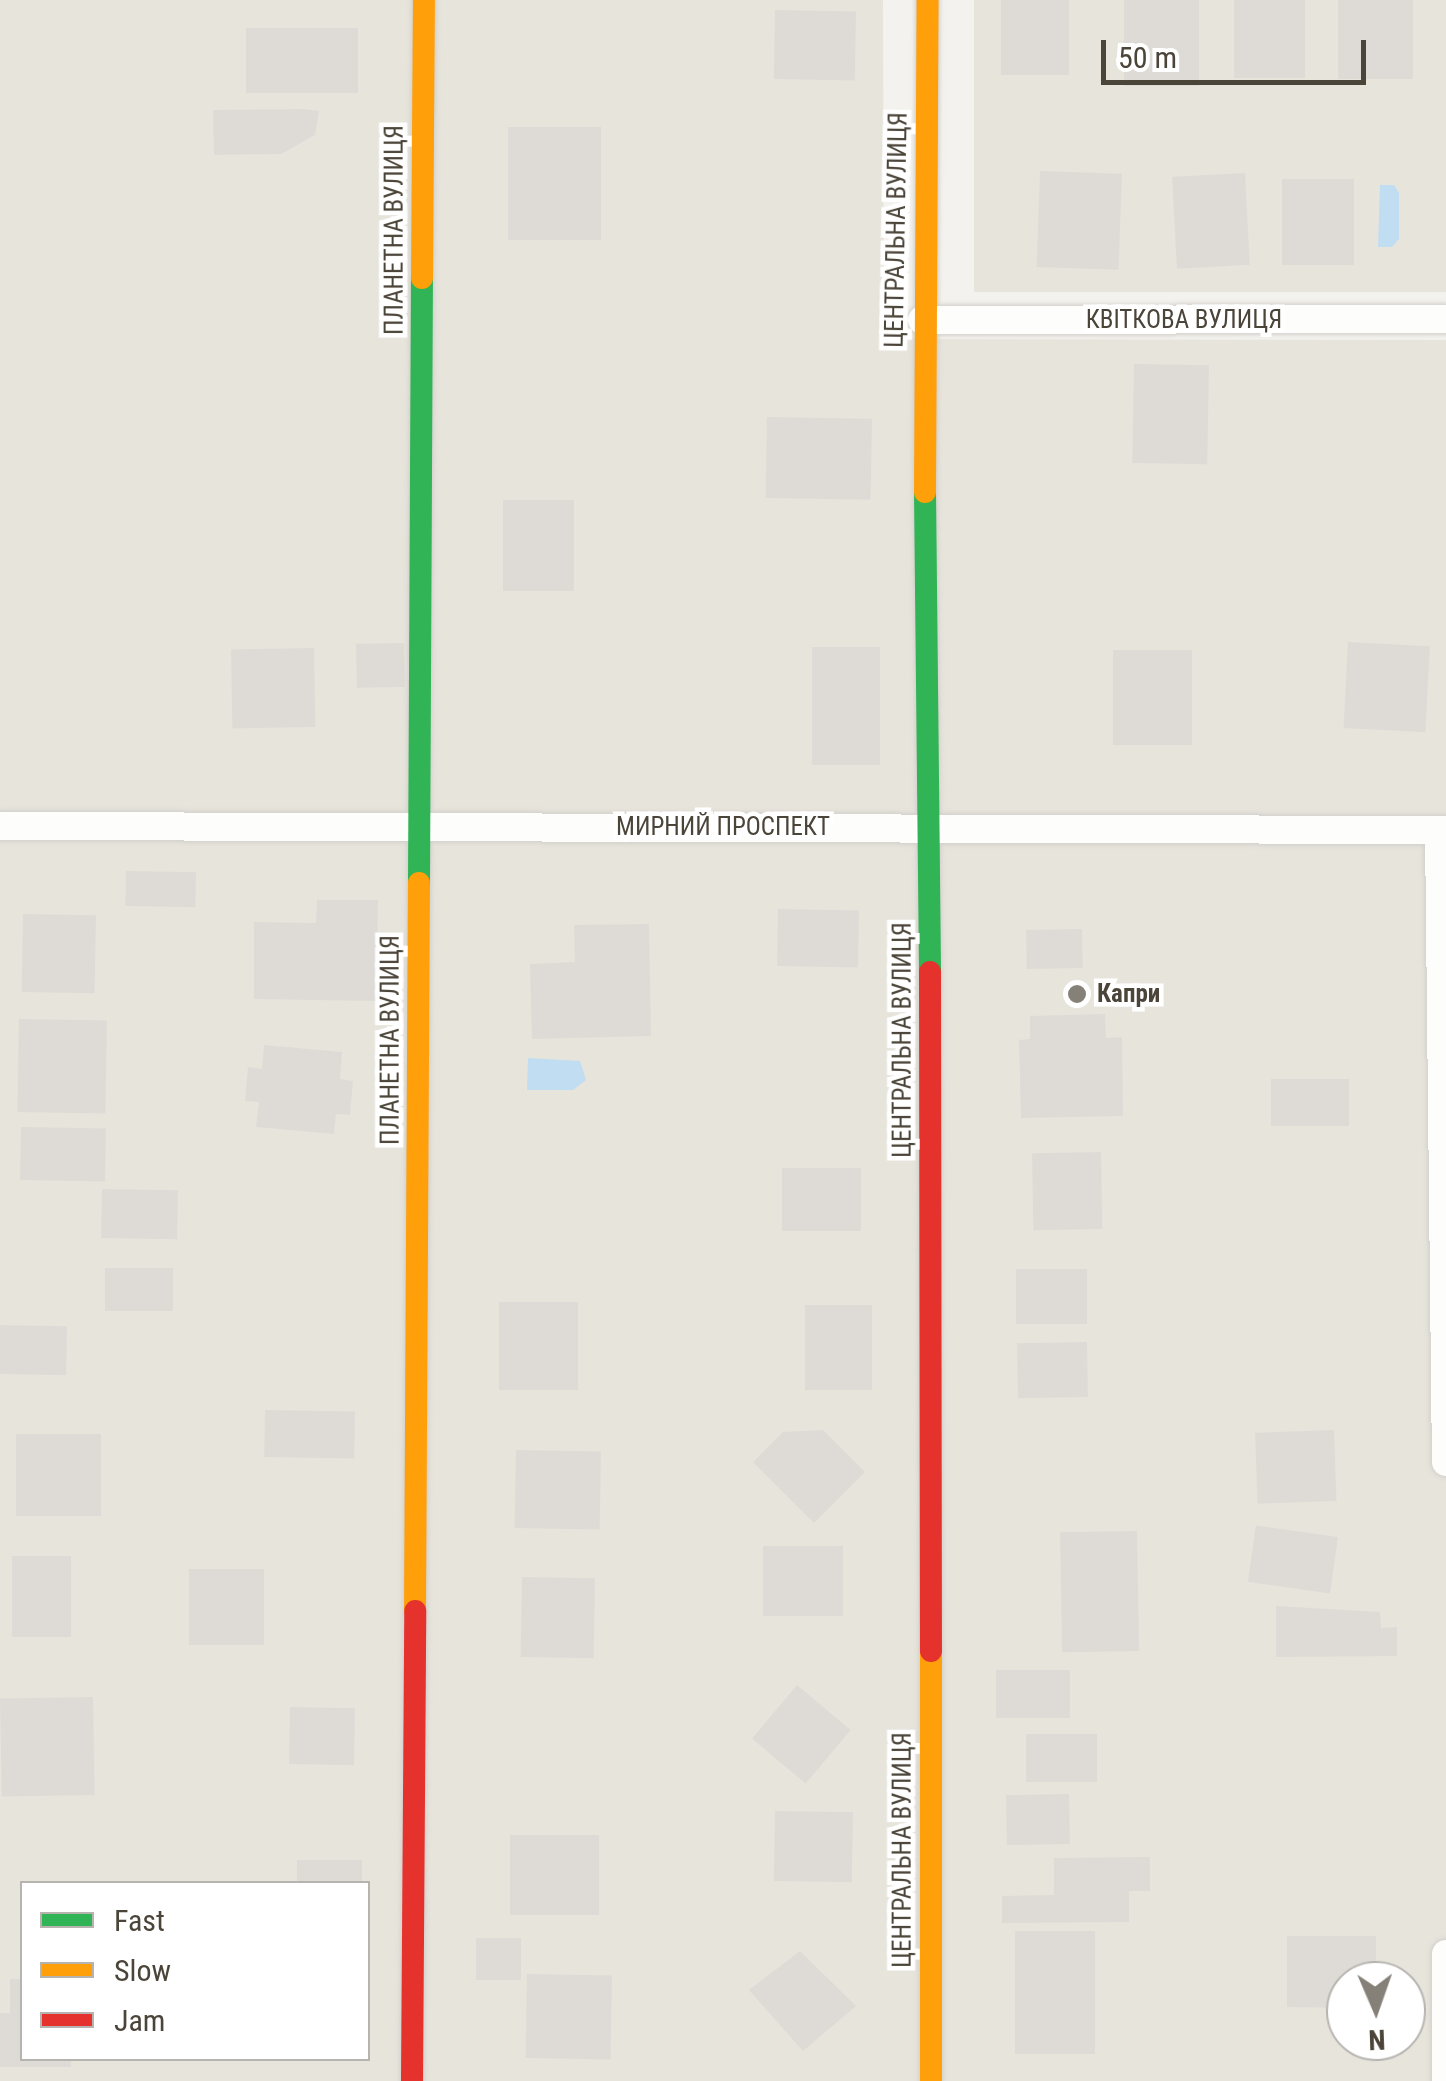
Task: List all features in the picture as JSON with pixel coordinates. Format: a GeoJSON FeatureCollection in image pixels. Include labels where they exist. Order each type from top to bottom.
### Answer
{"type":"FeatureCollection","features":[{"type":"Feature","properties":{"kind":"street","name":"ПЛАНЕТНА ВУЛИЦЯ"},"geometry":{"type":"LineString","coordinates":[[412,2081],[424,0]]}},
{"type":"Feature","properties":{"kind":"street","name":"ЦЕНТРАЛЬНА ВУЛИЦЯ"},"geometry":{"type":"LineString","coordinates":[[928,0],[922,320],[930,826],[931,2081]]}},
{"type":"Feature","properties":{"kind":"street","name":"КВІТКОВА ВУЛИЦЯ"},"geometry":{"type":"LineString","coordinates":[[922,320],[1446,319]]}},
{"type":"Feature","properties":{"kind":"street","name":"МИРНИЙ ПРОСПЕКТ"},"geometry":{"type":"LineString","coordinates":[[0,826],[1443,830]]}},
{"type":"Feature","properties":{"kind":"street"},"geometry":{"type":"LineString","coordinates":[[1443,830],[1446,1462]]}},
{"type":"Feature","properties":{"kind":"street"},"geometry":{"type":"LineString","coordinates":[[1446,1954],[1446,2081]]}},
{"type":"Feature","properties":{"kind":"shaded area"},"geometry":{"type":"Polygon","coordinates":[[[0,0],[883,0],[884,339],[1446,340],[1446,2081],[0,2081],[0,0]]]}},
{"type":"Feature","properties":{"kind":"shaded area"},"geometry":{"type":"Polygon","coordinates":[[[974,0],[1446,0],[1446,292],[974,292],[974,0]]]}},
{"type":"Feature","properties":{"kind":"water"},"geometry":{"type":"Polygon","coordinates":[[[1380,185],[1394,185],[1399,193],[1399,239],[1392,247],[1378,247],[1380,185]]]}},
{"type":"Feature","properties":{"kind":"water"},"geometry":{"type":"Polygon","coordinates":[[[528,1058],[580,1061],[586,1080],[573,1090],[527,1090],[528,1058]]]}},
{"type":"Feature","properties":{"kind":"building"},"geometry":{"type":"Polygon","coordinates":[[[1001,0],[1069,0],[1069,75],[1001,75],[1001,0]]]}},
{"type":"Feature","properties":{"kind":"building"},"geometry":{"type":"Polygon","coordinates":[[[1124,0],[1199,0],[1199,86],[1124,86],[1124,0]]]}},
{"type":"Feature","properties":{"kind":"building"},"geometry":{"type":"Polygon","coordinates":[[[1234,0],[1305,0],[1305,78],[1234,78],[1234,0]]]}},
{"type":"Feature","properties":{"kind":"building"},"geometry":{"type":"Polygon","coordinates":[[[1338,0],[1413,0],[1413,79],[1338,79],[1338,0]]]}},
{"type":"Feature","properties":{"kind":"building"},"geometry":{"type":"Polygon","coordinates":[[[775,10],[856,11],[855,80],[774,79],[775,10]]]}},
{"type":"Feature","properties":{"kind":"building"},"geometry":{"type":"Polygon","coordinates":[[[246,28],[358,28],[358,93],[246,93],[246,28]]]}},
{"type":"Feature","properties":{"kind":"building"},"geometry":{"type":"Polygon","coordinates":[[[213,110],[319,111],[315,135],[281,154],[214,155],[213,110]]]}},
{"type":"Feature","properties":{"kind":"building"},"geometry":{"type":"Polygon","coordinates":[[[508,127],[601,127],[601,240],[508,240],[508,127]]]}},
{"type":"Feature","properties":{"kind":"building"},"geometry":{"type":"Polygon","coordinates":[[[1040,171],[1122,174],[1119,270],[1037,267],[1040,171]]]}},
{"type":"Feature","properties":{"kind":"building"},"geometry":{"type":"Polygon","coordinates":[[[1245,173],[1250,265],[1177,269],[1172,177],[1245,173]]]}},
{"type":"Feature","properties":{"kind":"building"},"geometry":{"type":"Polygon","coordinates":[[[1282,179],[1354,179],[1354,265],[1282,265],[1282,179]]]}},
{"type":"Feature","properties":{"kind":"building"},"geometry":{"type":"Polygon","coordinates":[[[1134,364],[1209,365],[1207,464],[1132,463],[1134,364]]]}},
{"type":"Feature","properties":{"kind":"building"},"geometry":{"type":"Polygon","coordinates":[[[767,417],[872,419],[871,500],[766,498],[767,417]]]}},
{"type":"Feature","properties":{"kind":"building"},"geometry":{"type":"Polygon","coordinates":[[[503,500],[574,500],[574,591],[503,591],[503,500]]]}},
{"type":"Feature","properties":{"kind":"building"},"geometry":{"type":"Polygon","coordinates":[[[1348,642],[1430,646],[1425,732],[1343,728],[1348,642]]]}},
{"type":"Feature","properties":{"kind":"building"},"geometry":{"type":"Polygon","coordinates":[[[404,643],[405,687],[357,688],[356,644],[404,643]]]}},
{"type":"Feature","properties":{"kind":"building"},"geometry":{"type":"Polygon","coordinates":[[[812,647],[880,647],[880,765],[812,765],[812,647]]]}},
{"type":"Feature","properties":{"kind":"building"},"geometry":{"type":"Polygon","coordinates":[[[314,648],[315,727],[232,728],[231,649],[314,648]]]}},
{"type":"Feature","properties":{"kind":"building"},"geometry":{"type":"Polygon","coordinates":[[[1113,650],[1192,650],[1192,745],[1113,745],[1113,650]]]}},
{"type":"Feature","properties":{"kind":"building"},"geometry":{"type":"Polygon","coordinates":[[[126,871],[196,872],[195,907],[125,906],[126,871]]]}},
{"type":"Feature","properties":{"kind":"building"},"geometry":{"type":"Polygon","coordinates":[[[317,900],[378,900],[376,1001],[254,999],[254,922],[316,923],[317,900]]]}},
{"type":"Feature","properties":{"kind":"building"},"geometry":{"type":"Polygon","coordinates":[[[778,909],[859,910],[858,967],[777,966],[778,909]]]}},
{"type":"Feature","properties":{"kind":"building"},"geometry":{"type":"Polygon","coordinates":[[[23,914],[96,915],[95,993],[22,992],[23,914]]]}},
{"type":"Feature","properties":{"kind":"building"},"geometry":{"type":"Polygon","coordinates":[[[649,924],[651,1036],[532,1039],[530,964],[575,962],[574,925],[649,924]]]}},
{"type":"Feature","properties":{"kind":"building"},"geometry":{"type":"Polygon","coordinates":[[[1082,929],[1083,968],[1027,969],[1026,930],[1082,929]]]}},
{"type":"Feature","properties":{"kind":"building"},"geometry":{"type":"Polygon","coordinates":[[[1105,1014],[1106,1038],[1122,1037],[1123,1116],[1021,1118],[1019,1040],[1030,1039],[1030,1016],[1105,1014]]]}},
{"type":"Feature","properties":{"kind":"building"},"geometry":{"type":"Polygon","coordinates":[[[19,1019],[107,1021],[105,1114],[17,1112],[19,1019]]]}},
{"type":"Feature","properties":{"kind":"building"},"geometry":{"type":"Polygon","coordinates":[[[264,1045],[342,1052],[340,1079],[353,1081],[350,1115],[336,1114],[334,1134],[256,1127],[259,1102],[245,1101],[248,1067],[262,1069],[264,1045]]]}},
{"type":"Feature","properties":{"kind":"building"},"geometry":{"type":"Polygon","coordinates":[[[1271,1079],[1349,1079],[1349,1126],[1271,1126],[1271,1079]]]}},
{"type":"Feature","properties":{"kind":"building"},"geometry":{"type":"Polygon","coordinates":[[[21,1127],[106,1128],[105,1181],[20,1180],[21,1127]]]}},
{"type":"Feature","properties":{"kind":"building"},"geometry":{"type":"Polygon","coordinates":[[[1101,1152],[1102,1229],[1033,1230],[1032,1153],[1101,1152]]]}},
{"type":"Feature","properties":{"kind":"building"},"geometry":{"type":"Polygon","coordinates":[[[782,1168],[861,1168],[861,1231],[782,1231],[782,1168]]]}},
{"type":"Feature","properties":{"kind":"building"},"geometry":{"type":"Polygon","coordinates":[[[102,1189],[178,1190],[177,1239],[101,1238],[102,1189]]]}},
{"type":"Feature","properties":{"kind":"building"},"geometry":{"type":"Polygon","coordinates":[[[105,1268],[173,1268],[173,1311],[105,1311],[105,1268]]]}},
{"type":"Feature","properties":{"kind":"building"},"geometry":{"type":"Polygon","coordinates":[[[1016,1269],[1087,1269],[1087,1324],[1016,1324],[1016,1269]]]}},
{"type":"Feature","properties":{"kind":"building"},"geometry":{"type":"Polygon","coordinates":[[[499,1302],[578,1302],[578,1390],[499,1390],[499,1302]]]}},
{"type":"Feature","properties":{"kind":"building"},"geometry":{"type":"Polygon","coordinates":[[[805,1305],[872,1305],[872,1390],[805,1390],[805,1305]]]}},
{"type":"Feature","properties":{"kind":"building"},"geometry":{"type":"Polygon","coordinates":[[[0,1325],[67,1326],[66,1375],[0,1374],[0,1325]]]}},
{"type":"Feature","properties":{"kind":"building"},"geometry":{"type":"Polygon","coordinates":[[[1087,1342],[1088,1397],[1018,1398],[1017,1343],[1087,1342]]]}},
{"type":"Feature","properties":{"kind":"building"},"geometry":{"type":"Polygon","coordinates":[[[265,1410],[355,1412],[354,1459],[264,1457],[265,1410]]]}},
{"type":"Feature","properties":{"kind":"building"},"geometry":{"type":"Polygon","coordinates":[[[823,1430],[865,1472],[814,1523],[753,1462],[783,1432],[823,1430]]]}},
{"type":"Feature","properties":{"kind":"building"},"geometry":{"type":"Polygon","coordinates":[[[1334,1430],[1336,1501],[1258,1504],[1255,1433],[1334,1430]]]}},
{"type":"Feature","properties":{"kind":"building"},"geometry":{"type":"Polygon","coordinates":[[[16,1434],[101,1434],[101,1516],[16,1516],[16,1434]]]}},
{"type":"Feature","properties":{"kind":"building"},"geometry":{"type":"Polygon","coordinates":[[[516,1450],[601,1451],[600,1529],[515,1528],[516,1450]]]}},
{"type":"Feature","properties":{"kind":"building"},"geometry":{"type":"Polygon","coordinates":[[[1256,1525],[1338,1537],[1330,1593],[1248,1582],[1256,1525]]]}},
{"type":"Feature","properties":{"kind":"building"},"geometry":{"type":"Polygon","coordinates":[[[1137,1531],[1139,1651],[1062,1652],[1060,1532],[1137,1531]]]}},
{"type":"Feature","properties":{"kind":"building"},"geometry":{"type":"Polygon","coordinates":[[[763,1546],[843,1546],[843,1616],[763,1616],[763,1546]]]}},
{"type":"Feature","properties":{"kind":"building"},"geometry":{"type":"Polygon","coordinates":[[[12,1556],[71,1556],[71,1637],[12,1637],[12,1556]]]}},
{"type":"Feature","properties":{"kind":"building"},"geometry":{"type":"Polygon","coordinates":[[[189,1569],[264,1569],[264,1645],[189,1645],[189,1569]]]}},
{"type":"Feature","properties":{"kind":"building"},"geometry":{"type":"Polygon","coordinates":[[[522,1577],[595,1578],[594,1658],[521,1657],[522,1577]]]}},
{"type":"Feature","properties":{"kind":"building"},"geometry":{"type":"Polygon","coordinates":[[[1276,1606],[1380,1612],[1381,1628],[1397,1627],[1397,1656],[1276,1657],[1276,1606]]]}},
{"type":"Feature","properties":{"kind":"building"},"geometry":{"type":"Polygon","coordinates":[[[996,1670],[1070,1670],[1070,1718],[996,1718],[996,1670]]]}},
{"type":"Feature","properties":{"kind":"building"},"geometry":{"type":"Polygon","coordinates":[[[797,1685],[851,1730],[806,1784],[752,1739],[797,1685]]]}},
{"type":"Feature","properties":{"kind":"building"},"geometry":{"type":"Polygon","coordinates":[[[93,1697],[95,1795],[2,1797],[0,1699],[93,1697]]]}},
{"type":"Feature","properties":{"kind":"building"},"geometry":{"type":"Polygon","coordinates":[[[290,1707],[355,1708],[354,1765],[289,1764],[290,1707]]]}},
{"type":"Feature","properties":{"kind":"building"},"geometry":{"type":"Polygon","coordinates":[[[1026,1734],[1097,1734],[1097,1782],[1026,1782],[1026,1734]]]}},
{"type":"Feature","properties":{"kind":"building"},"geometry":{"type":"Polygon","coordinates":[[[1069,1794],[1070,1844],[1007,1845],[1006,1795],[1069,1794]]]}},
{"type":"Feature","properties":{"kind":"building"},"geometry":{"type":"Polygon","coordinates":[[[775,1811],[853,1812],[852,1882],[774,1881],[775,1811]]]}},
{"type":"Feature","properties":{"kind":"building"},"geometry":{"type":"Polygon","coordinates":[[[510,1835],[599,1835],[599,1915],[510,1915],[510,1835]]]}},
{"type":"Feature","properties":{"kind":"building"},"geometry":{"type":"Polygon","coordinates":[[[1150,1857],[1150,1891],[1129,1891],[1129,1922],[1002,1923],[1002,1896],[1054,1895],[1054,1858],[1150,1857]]]}},
{"type":"Feature","properties":{"kind":"building"},"geometry":{"type":"Polygon","coordinates":[[[297,1860],[362,1860],[362,1881],[297,1881],[297,1860]]]}},
{"type":"Feature","properties":{"kind":"building"},"geometry":{"type":"Polygon","coordinates":[[[1015,1931],[1095,1931],[1095,2054],[1015,2054],[1015,1931]]]}},
{"type":"Feature","properties":{"kind":"building"},"geometry":{"type":"Polygon","coordinates":[[[1287,1936],[1376,1936],[1376,1961],[1326,1961],[1326,2008],[1287,2007],[1287,1936]]]}},
{"type":"Feature","properties":{"kind":"building"},"geometry":{"type":"Polygon","coordinates":[[[476,1938],[521,1938],[521,1980],[476,1980],[476,1938]]]}},
{"type":"Feature","properties":{"kind":"building"},"geometry":{"type":"Polygon","coordinates":[[[800,1951],[856,2006],[803,2051],[749,1990],[800,1951]]]}},
{"type":"Feature","properties":{"kind":"building"},"geometry":{"type":"Polygon","coordinates":[[[527,1974],[612,1975],[611,2059],[526,2058],[527,1974]]]}},
{"type":"Feature","properties":{"kind":"building"},"geometry":{"type":"Polygon","coordinates":[[[10,1979],[20,1979],[20,2061],[71,2061],[71,2067],[0,2067],[0,2013],[10,2013],[10,1979]]]}},
{"type":"Feature","properties":{"kind":"traffic: fast"},"geometry":{"type":"LineString","coordinates":[[419,883],[422,278]]}},
{"type":"Feature","properties":{"kind":"traffic: fast"},"geometry":{"type":"LineString","coordinates":[[925,492],[930,972]]}},
{"type":"Feature","properties":{"kind":"traffic: slow"},"geometry":{"type":"LineString","coordinates":[[422,278],[424,0]]}},
{"type":"Feature","properties":{"kind":"traffic: slow"},"geometry":{"type":"LineString","coordinates":[[925,492],[928,0]]}},
{"type":"Feature","properties":{"kind":"traffic: slow"},"geometry":{"type":"LineString","coordinates":[[415,1611],[419,883]]}},
{"type":"Feature","properties":{"kind":"traffic: slow"},"geometry":{"type":"LineString","coordinates":[[931,1651],[931,2081]]}},
{"type":"Feature","properties":{"kind":"traffic: jam"},"geometry":{"type":"LineString","coordinates":[[930,972],[931,1651]]}},
{"type":"Feature","properties":{"kind":"traffic: jam"},"geometry":{"type":"LineString","coordinates":[[412,2081],[415,1611]]}},
{"type":"Feature","properties":{"kind":"place","name":"Капри"},"geometry":{"type":"Point","coordinates":[1077,994]}}]}
